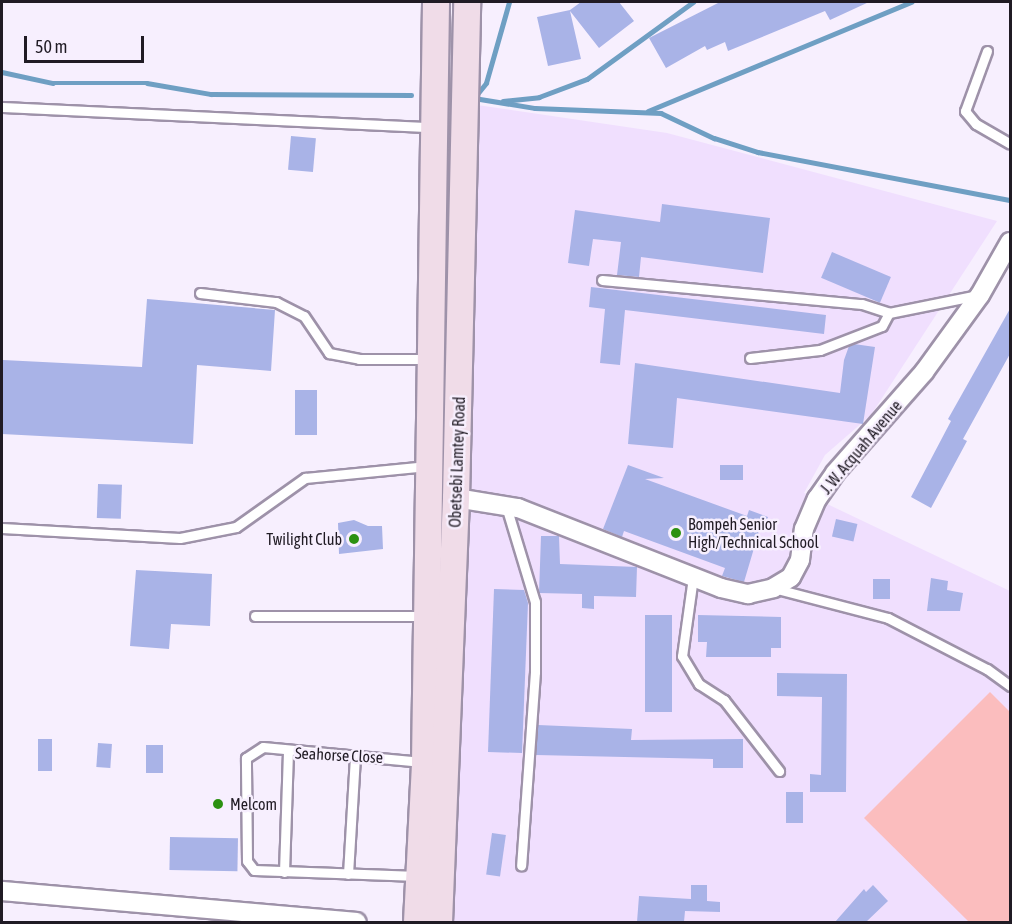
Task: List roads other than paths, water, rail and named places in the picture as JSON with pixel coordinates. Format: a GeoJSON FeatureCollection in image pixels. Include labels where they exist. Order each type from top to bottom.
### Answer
{"type":"FeatureCollection","features":[{"type":"Feature","properties":{"kind":"main road","name":"Obetsebi Lamtey Road"},"geometry":{"type":"LineString","coordinates":[[417,922],[425,763],[432,359],[432,127],[436,2]]}},
{"type":"Feature","properties":{"kind":"main road","name":"Obetsebi Lamtey Road"},"geometry":{"type":"LineString","coordinates":[[438,922],[456,498],[467,2]]}},
{"type":"Feature","properties":{"kind":"street","name":"J. W. Acquah Avenue"},"geometry":{"type":"LineString","coordinates":[[773,588],[791,577],[800,560],[804,529],[817,499],[835,473],[924,372],[980,295],[1011,242]]}},
{"type":"Feature","properties":{"kind":"street"},"geometry":{"type":"LineString","coordinates":[[456,498],[507,506],[693,577],[748,594],[773,588]]}},
{"type":"Feature","properties":{"kind":"street"},"geometry":{"type":"LineString","coordinates":[[2,891],[268,919],[357,922]]}},
{"type":"Feature","properties":{"kind":"lane"},"geometry":{"type":"LineString","coordinates":[[987,51],[965,111],[976,124],[1011,144]]}},
{"type":"Feature","properties":{"kind":"lane"},"geometry":{"type":"LineString","coordinates":[[2,107],[432,127]]}},
{"type":"Feature","properties":{"kind":"lane"},"geometry":{"type":"LineString","coordinates":[[602,280],[862,304],[889,312],[980,295]]}},
{"type":"Feature","properties":{"kind":"lane"},"geometry":{"type":"LineString","coordinates":[[200,293],[276,302],[303,316],[329,353],[359,359],[432,359]]}},
{"type":"Feature","properties":{"kind":"lane"},"geometry":{"type":"LineString","coordinates":[[750,358],[820,350],[882,326],[889,312]]}},
{"type":"Feature","properties":{"kind":"lane"},"geometry":{"type":"LineString","coordinates":[[2,528],[180,538],[236,527],[305,478],[430,466]]}},
{"type":"Feature","properties":{"kind":"lane"},"geometry":{"type":"LineString","coordinates":[[507,506],[535,602],[535,672],[521,865]]}},
{"type":"Feature","properties":{"kind":"lane"},"geometry":{"type":"LineString","coordinates":[[693,577],[682,656],[699,684],[724,700],[779,771]]}},
{"type":"Feature","properties":{"kind":"lane"},"geometry":{"type":"LineString","coordinates":[[773,588],[888,618],[987,669],[1011,686]]}},
{"type":"Feature","properties":{"kind":"lane"},"geometry":{"type":"LineString","coordinates":[[255,616],[427,616]]}},
{"type":"Feature","properties":{"kind":"lane","name":"Seahorse Close"},"geometry":{"type":"LineString","coordinates":[[284,872],[254,870],[247,861],[246,758],[253,750],[263,747],[288,752],[355,755],[425,763]]}},
{"type":"Feature","properties":{"kind":"lane"},"geometry":{"type":"LineString","coordinates":[[288,752],[284,872],[419,876]]}},
{"type":"Feature","properties":{"kind":"lane"},"geometry":{"type":"LineString","coordinates":[[348,874],[355,755]]}},
{"type":"Feature","properties":{"kind":"waterway"},"geometry":{"type":"LineString","coordinates":[[474,98],[486,83],[509,2]]}},
{"type":"Feature","properties":{"kind":"waterway"},"geometry":{"type":"LineString","coordinates":[[503,101],[539,97],[587,79],[693,2]]}},
{"type":"Feature","properties":{"kind":"waterway"},"geometry":{"type":"LineString","coordinates":[[648,111],[911,2]]}},
{"type":"Feature","properties":{"kind":"waterway"},"geometry":{"type":"LineString","coordinates":[[2,72],[53,83],[147,83],[211,94],[411,95]]}},
{"type":"Feature","properties":{"kind":"waterway"},"geometry":{"type":"LineString","coordinates":[[474,98],[535,108],[661,113],[714,138],[758,152],[1010,200]]}},
{"type":"Feature","properties":{"kind":"place","name":"Bompeh Senior High/Technical School"},"geometry":{"type":"Point","coordinates":[676,533]}},
{"type":"Feature","properties":{"kind":"place","name":"Twilight Club"},"geometry":{"type":"Point","coordinates":[354,539]}},
{"type":"Feature","properties":{"kind":"place","name":"Melcom"},"geometry":{"type":"Point","coordinates":[218,804]}}]}
